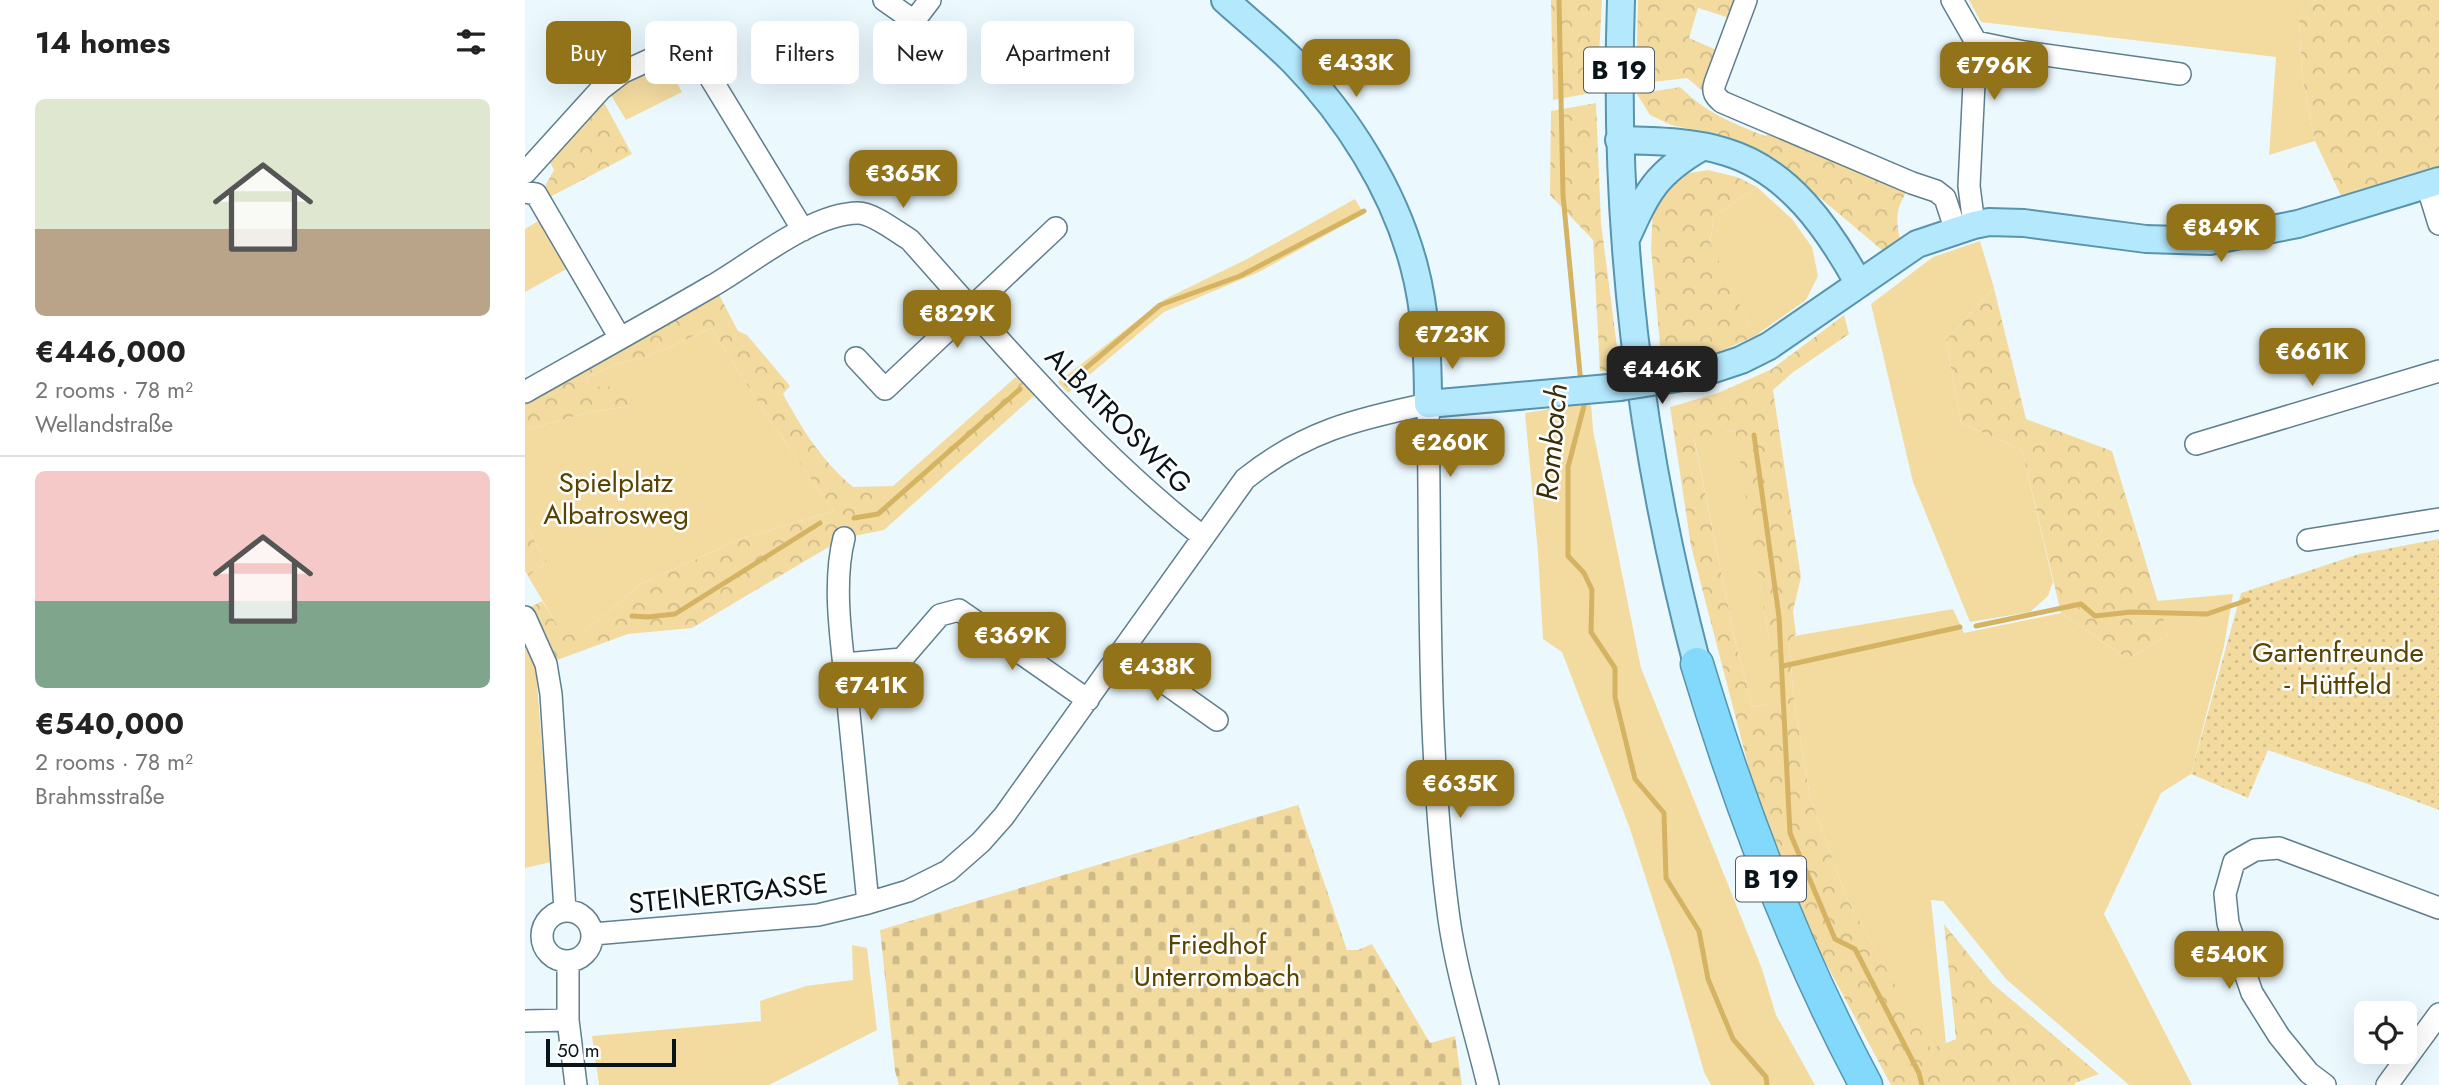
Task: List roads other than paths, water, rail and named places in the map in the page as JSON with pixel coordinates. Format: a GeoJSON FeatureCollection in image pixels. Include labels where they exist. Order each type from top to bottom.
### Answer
{"type":"FeatureCollection","features":[{"type":"Feature","properties":{"kind":"highway","name":"B 19"},"geometry":{"type":"LineString","coordinates":[[1697,664],[1721,743],[1762,859],[1816,985],[1866,1085]]}},
{"type":"Feature","properties":{"kind":"main road"},"geometry":{"type":"LineString","coordinates":[[1225,0],[1292,60],[1318,88],[1341,118],[1375,172],[1402,227],[1414,266],[1428,354],[1428,404],[1569,392],[1696,375],[1741,360],[1769,346],[1917,244],[1989,222],[2024,223],[2146,239],[2210,242],[2298,224],[2433,183]]}},
{"type":"Feature","properties":{"kind":"main road","name":"B 19"},"geometry":{"type":"LineString","coordinates":[[1621,0],[1619,141],[1624,244],[1634,344],[1651,462],[1697,664]]}},
{"type":"Feature","properties":{"kind":"main road"},"geometry":{"type":"LineString","coordinates":[[1619,141],[1655,141],[1723,150],[1751,162],[1793,192],[1818,218],[1859,284]]}},
{"type":"Feature","properties":{"kind":"main road"},"geometry":{"type":"LineString","coordinates":[[1624,244],[1655,182],[1671,166],[1702,147]]}},
{"type":"Feature","properties":{"kind":"street"},"geometry":{"type":"LineString","coordinates":[[884,0],[914,21],[930,0]]}},
{"type":"Feature","properties":{"kind":"street"},"geometry":{"type":"LineString","coordinates":[[1747,0],[1715,83],[1715,95],[1722,102],[1936,191],[1945,198],[1965,228]]}},
{"type":"Feature","properties":{"kind":"street"},"geometry":{"type":"LineString","coordinates":[[1952,0],[1976,41],[1965,228]]}},
{"type":"Feature","properties":{"kind":"street"},"geometry":{"type":"LineString","coordinates":[[1976,41],[2024,52],[2180,74]]}},
{"type":"Feature","properties":{"kind":"street"},"geometry":{"type":"LineString","coordinates":[[525,173],[601,89],[623,72],[667,52],[689,57],[705,69],[803,230]]}},
{"type":"Feature","properties":{"kind":"street"},"geometry":{"type":"LineString","coordinates":[[2433,183],[2439,224]]}},
{"type":"Feature","properties":{"kind":"street"},"geometry":{"type":"LineString","coordinates":[[525,192],[536,194],[620,338]]}},
{"type":"Feature","properties":{"kind":"street"},"geometry":{"type":"LineString","coordinates":[[1945,198],[1969,192]]}},
{"type":"Feature","properties":{"kind":"street","name":"ALBATROSWEG"},"geometry":{"type":"LineString","coordinates":[[525,392],[714,285],[803,230],[834,216],[861,212],[910,240],[1044,387],[1155,500],[1202,536]]}},
{"type":"Feature","properties":{"kind":"street"},"geometry":{"type":"LineString","coordinates":[[856,358],[885,389],[1056,228]]}},
{"type":"Feature","properties":{"kind":"street"},"geometry":{"type":"LineString","coordinates":[[2196,444],[2439,372]]}},
{"type":"Feature","properties":{"kind":"street"},"geometry":{"type":"LineString","coordinates":[[1428,404],[1433,720],[1443,862],[1453,945],[1488,1085]]}},
{"type":"Feature","properties":{"kind":"street","name":"STEINERTGASSE"},"geometry":{"type":"LineString","coordinates":[[593,934],[818,915],[908,891],[948,871],[981,842],[1004,816],[1202,536],[1245,480],[1290,447],[1325,430],[1366,417],[1428,404]]}},
{"type":"Feature","properties":{"kind":"street"},"geometry":{"type":"LineString","coordinates":[[2308,540],[2439,519]]}},
{"type":"Feature","properties":{"kind":"street","name":"STEINERTGASSE"},"geometry":{"type":"LineString","coordinates":[[844,538],[838,560],[844,664],[867,903]]}},
{"type":"Feature","properties":{"kind":"street"},"geometry":{"type":"LineString","coordinates":[[844,664],[902,659],[940,615],[960,610],[1088,700]]}},
{"type":"Feature","properties":{"kind":"street"},"geometry":{"type":"LineString","coordinates":[[525,617],[546,664],[551,694],[565,910],[557,912],[545,923],[542,938],[548,953],[560,961],[568,961],[568,1020],[576,1085]]}},
{"type":"Feature","properties":{"kind":"street"},"geometry":{"type":"LineString","coordinates":[[1121,652],[1217,720]]}},
{"type":"Feature","properties":{"kind":"street"},"geometry":{"type":"LineString","coordinates":[[2325,1085],[2309,1073],[2279,1036],[2252,993],[2228,923],[2225,894],[2234,862],[2255,849],[2279,848],[2439,908]]}},
{"type":"Feature","properties":{"kind":"street","name":"STEINERTGASSE"},"geometry":{"type":"LineString","coordinates":[[565,910],[587,919],[593,934],[589,950],[583,956],[568,961]]}},
{"type":"Feature","properties":{"kind":"street"},"geometry":{"type":"LineString","coordinates":[[2395,1082],[2439,1014]]}},
{"type":"Feature","properties":{"kind":"street"},"geometry":{"type":"LineString","coordinates":[[525,1021],[568,1020]]}},
{"type":"Feature","properties":{"kind":"waterway","name":"Rombach"},"geometry":{"type":"LineString","coordinates":[[1559,0],[1563,195],[1581,384]]}},
{"type":"Feature","properties":{"kind":"waterway"},"geometry":{"type":"LineString","coordinates":[[1067,384],[1160,305],[1240,276],[1364,211]]}},
{"type":"Feature","properties":{"kind":"waterway"},"geometry":{"type":"LineString","coordinates":[[854,518],[878,514],[1020,389]]}},
{"type":"Feature","properties":{"kind":"waterway","name":"Rombach"},"geometry":{"type":"LineString","coordinates":[[1583,398],[1584,406],[1568,467],[1568,556],[1584,573],[1592,590],[1591,632],[1615,668],[1615,697],[1635,779],[1664,813],[1666,878],[1699,931],[1708,979],[1733,1039],[1766,1077],[1767,1085]]}},
{"type":"Feature","properties":{"kind":"waterway"},"geometry":{"type":"LineString","coordinates":[[1754,435],[1779,617],[1790,833],[1835,939],[1855,949],[1919,1073],[1922,1085]]}},
{"type":"Feature","properties":{"kind":"waterway"},"geometry":{"type":"LineString","coordinates":[[632,616],[675,614],[820,523]]}},
{"type":"Feature","properties":{"kind":"waterway"},"geometry":{"type":"LineString","coordinates":[[1976,626],[2081,604],[2095,616],[2131,612],[2207,614],[2248,600]]}},
{"type":"Feature","properties":{"kind":"waterway"},"geometry":{"type":"LineString","coordinates":[[1783,666],[1960,627]]}},
{"type":"Feature","properties":{"kind":"park label","name":"Spielplatz Albatrosweg"},"geometry":{"type":"Point","coordinates":[616,498]}},
{"type":"Feature","properties":{"kind":"park label","name":"Gartenfreunde - Hüttfeld"},"geometry":{"type":"Point","coordinates":[2338,668]}},
{"type":"Feature","properties":{"kind":"park label","name":"Friedhof Unterrombach"},"geometry":{"type":"Point","coordinates":[1217,960]}}]}
